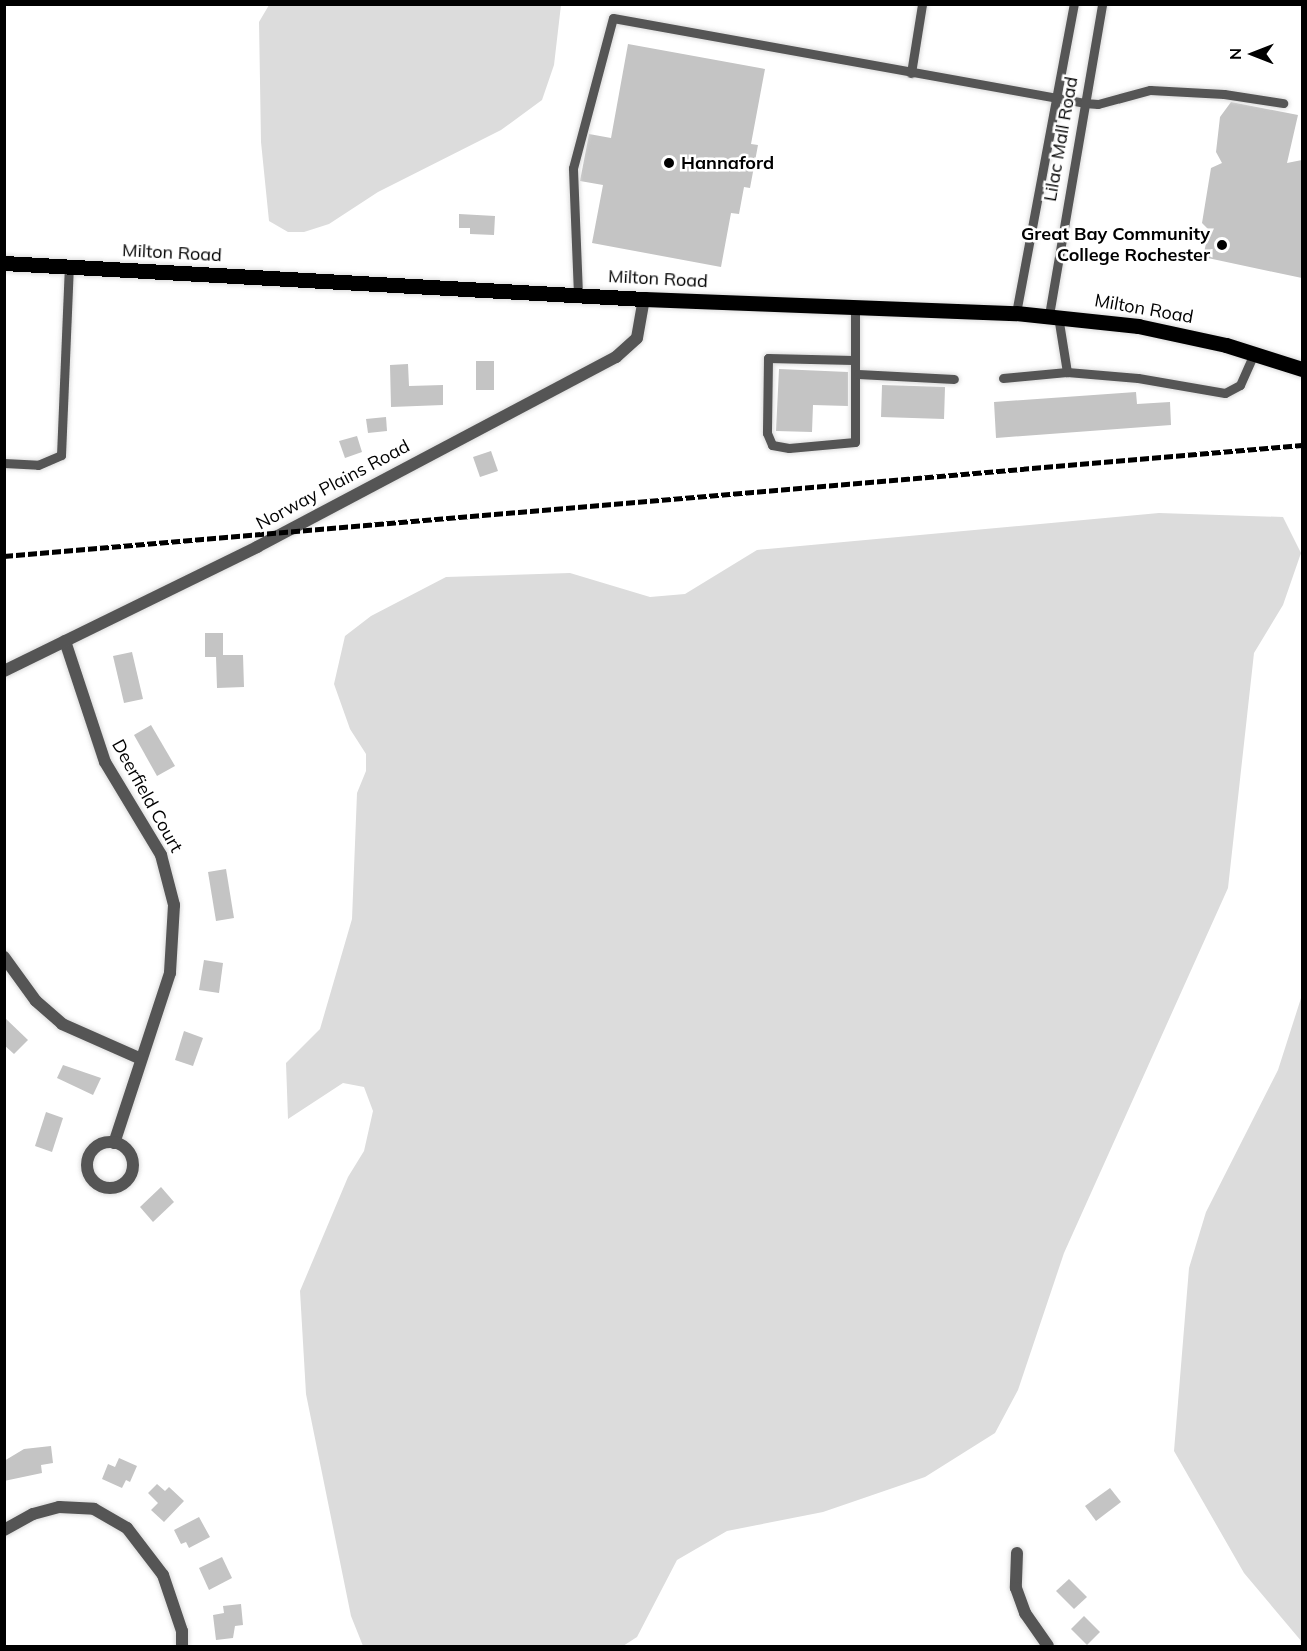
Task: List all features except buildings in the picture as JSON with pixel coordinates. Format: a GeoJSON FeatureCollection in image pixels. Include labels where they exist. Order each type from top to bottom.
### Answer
{"type":"FeatureCollection","features":[{"type":"Feature","properties":{"kind":"main road","name":"Milton Road"},"geometry":{"type":"LineString","coordinates":[[4,263],[644,299],[1054,316],[1138,326],[1254,354],[1302,369]]}},
{"type":"Feature","properties":{"kind":"street","name":"Norway Plains Road"},"geometry":{"type":"LineString","coordinates":[[4,671],[248,551],[616,357],[637,338],[644,299]]}},
{"type":"Feature","properties":{"kind":"street","name":"Deerfield Court"},"geometry":{"type":"LineString","coordinates":[[65,641],[105,762],[152,838],[172,889],[172,964],[114,1143]]}},
{"type":"Feature","properties":{"kind":"street"},"geometry":{"type":"LineString","coordinates":[[4,957],[36,1001],[62,1024],[141,1059]]}},
{"type":"Feature","properties":{"kind":"street"},"geometry":{"type":"LineString","coordinates":[[4,1530],[33,1514],[59,1507],[94,1509],[127,1528],[163,1575],[177,1611],[182,1647]]}},
{"type":"Feature","properties":{"kind":"street"},"geometry":{"type":"LineString","coordinates":[[1017,1553],[1016,1588],[1025,1612],[1048,1647]]}},
{"type":"Feature","properties":{"kind":"lane"},"geometry":{"type":"LineString","coordinates":[[911,74],[922,4]]}},
{"type":"Feature","properties":{"kind":"lane","name":"Lilac Mall Road"},"geometry":{"type":"LineString","coordinates":[[1016,313],[1074,4]]}},
{"type":"Feature","properties":{"kind":"lane","name":"Lilac Mall Road"},"geometry":{"type":"LineString","coordinates":[[1067,372],[1054,316],[1084,104],[1102,4]]}},
{"type":"Feature","properties":{"kind":"lane"},"geometry":{"type":"LineString","coordinates":[[578,294],[573,168],[613,18],[1084,104],[1150,90],[1224,94],[1283,103]]}},
{"type":"Feature","properties":{"kind":"lane"},"geometry":{"type":"LineString","coordinates":[[4,463],[38,465],[61,455],[69,266]]}},
{"type":"Feature","properties":{"kind":"lane"},"geometry":{"type":"LineString","coordinates":[[853,360],[768,358],[767,433],[772,446],[789,448],[855,442],[858,374],[853,360],[855,308]]}},
{"type":"Feature","properties":{"kind":"lane"},"geometry":{"type":"LineString","coordinates":[[1003,378],[1067,372],[1138,378],[1225,393],[1240,385],[1254,354]]}},
{"type":"Feature","properties":{"kind":"lane"},"geometry":{"type":"LineString","coordinates":[[858,374],[954,379]]}},
{"type":"Feature","properties":{"kind":"shaded area"},"geometry":{"type":"Polygon","coordinates":[[[269,5],[561,5],[554,65],[542,100],[501,130],[378,192],[329,224],[304,232],[288,232],[269,221],[261,142],[259,22],[269,5]]]}},
{"type":"Feature","properties":{"kind":"shaded area"},"geometry":{"type":"Polygon","coordinates":[[[1159,513],[1283,517],[1301,553],[1283,605],[1254,653],[1228,888],[1064,1253],[1018,1390],[995,1433],[925,1477],[823,1512],[727,1531],[677,1560],[637,1637],[623,1646],[363,1646],[351,1616],[306,1394],[300,1291],[348,1177],[364,1151],[373,1111],[364,1087],[343,1083],[288,1119],[286,1063],[320,1029],[352,919],[357,793],[366,771],[366,754],[350,729],[334,684],[345,636],[371,616],[446,577],[570,573],[650,597],[685,594],[757,550],[1159,513]]]}},
{"type":"Feature","properties":{"kind":"shaded area"},"geometry":{"type":"Polygon","coordinates":[[[1302,995],[1302,1642],[1244,1573],[1174,1451],[1189,1268],[1206,1212],[1278,1070],[1302,995]]]}},
{"type":"Feature","properties":{"kind":"railway"},"geometry":{"type":"LineString","coordinates":[[4,556],[1302,445]]}},
{"type":"Feature","properties":{"kind":"place","name":"Hannaford"},"geometry":{"type":"Point","coordinates":[669,163]}},
{"type":"Feature","properties":{"kind":"place","name":"Great Bay Community College Rochester"},"geometry":{"type":"Point","coordinates":[1222,245]}}]}
